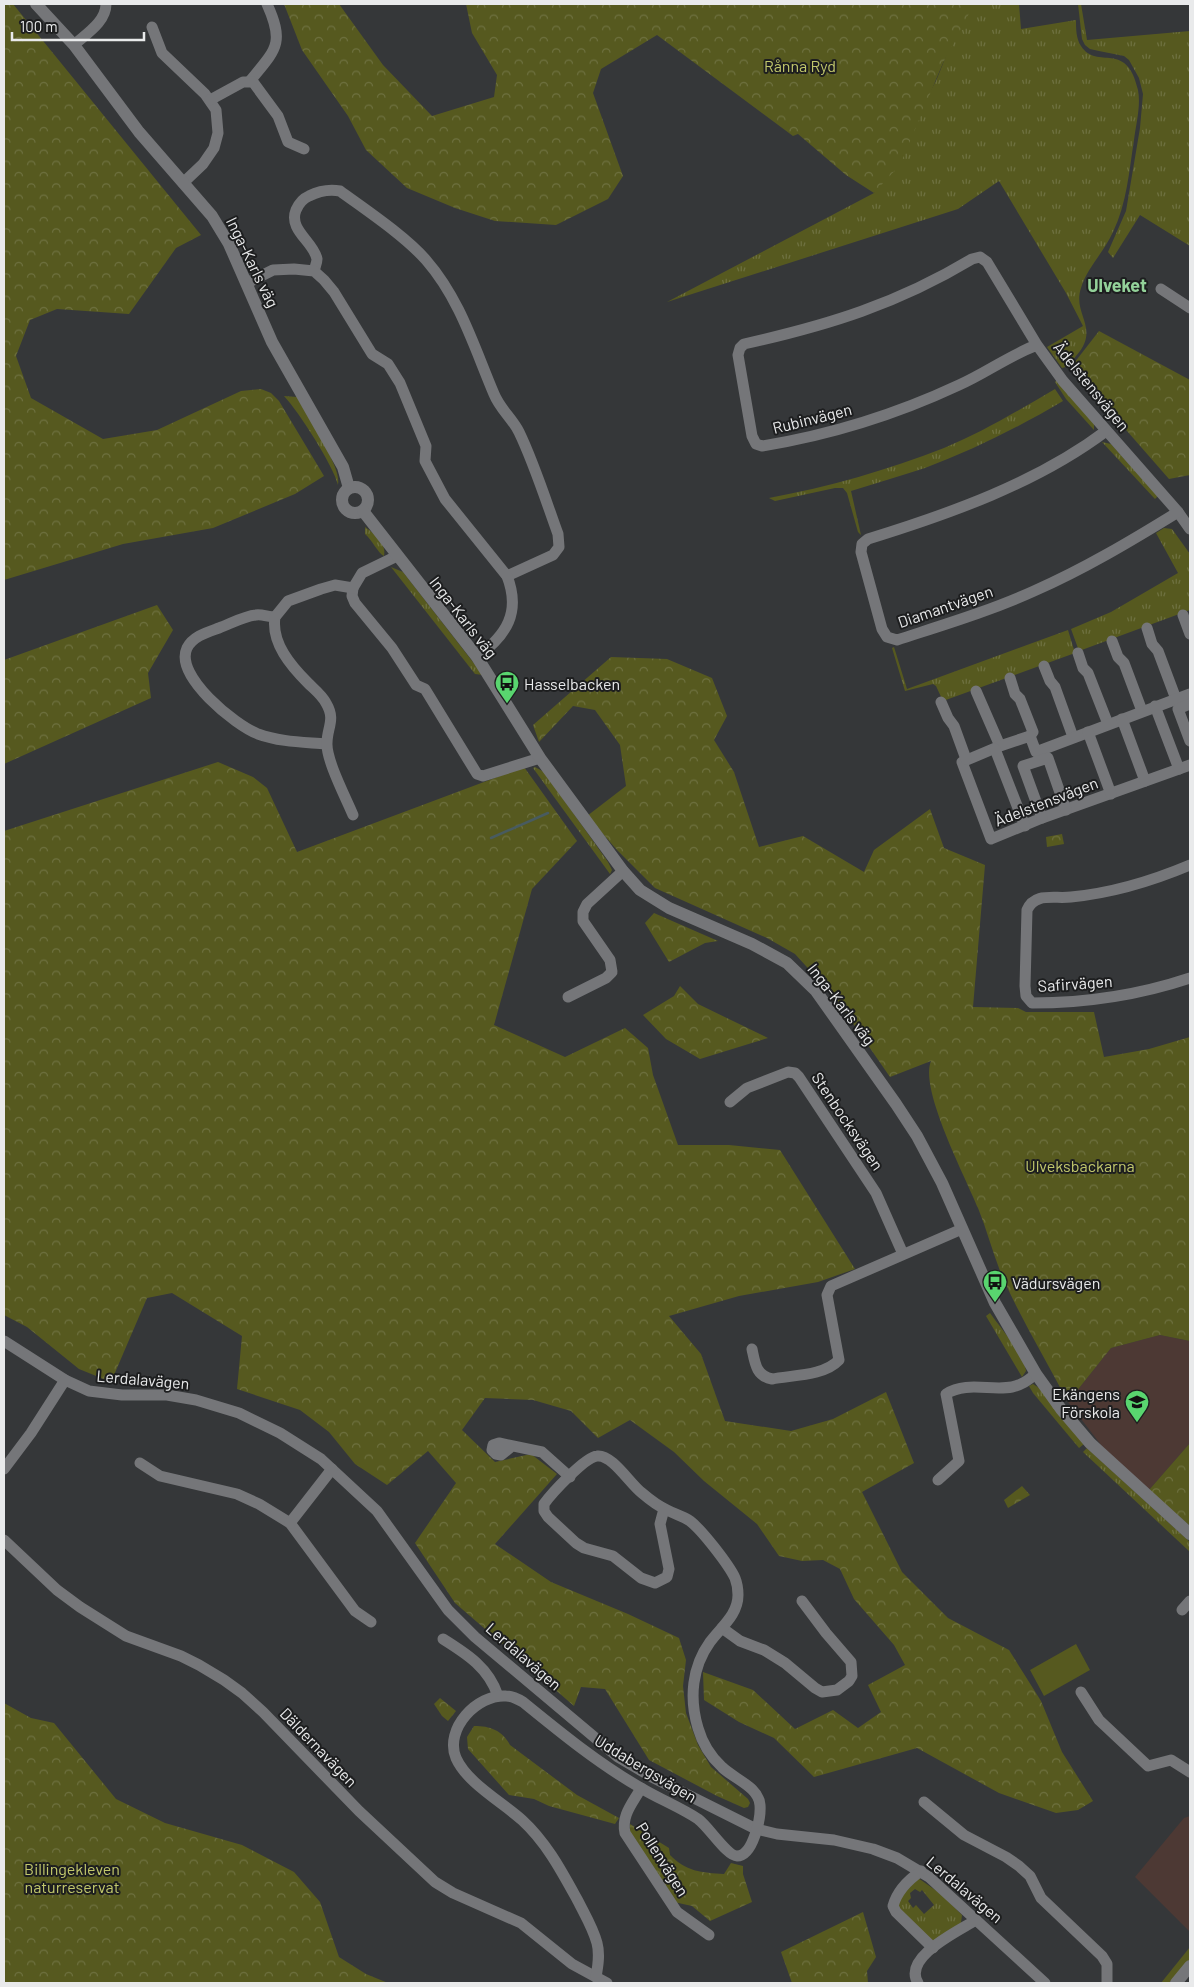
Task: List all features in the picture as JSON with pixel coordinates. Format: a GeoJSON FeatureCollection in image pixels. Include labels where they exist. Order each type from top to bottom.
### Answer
{"type":"FeatureCollection","features":[{"type":"Feature","properties":{"kind":"street","name":"Inga-Karls väg"},"geometry":{"type":"LineString","coordinates":[[36,4],[74,44],[139,132],[212,216],[229,244],[272,342],[342,467],[349,488]]}},
{"type":"Feature","properties":{"kind":"street"},"geometry":{"type":"LineString","coordinates":[[74,44],[98,23],[106,8],[106,4]]}},
{"type":"Feature","properties":{"kind":"street"},"geometry":{"type":"LineString","coordinates":[[250,81],[277,44],[277,30],[267,4]]}},
{"type":"Feature","properties":{"kind":"street"},"geometry":{"type":"LineString","coordinates":[[152,27],[162,53],[210,100],[216,110],[217,141],[203,164],[183,183]]}},
{"type":"Feature","properties":{"kind":"street"},"geometry":{"type":"LineString","coordinates":[[210,100],[243,82],[250,81],[256,85],[278,116],[288,142],[304,149]]}},
{"type":"Feature","properties":{"kind":"street"},"geometry":{"type":"LineString","coordinates":[[314,271],[317,260],[313,250],[301,235],[296,224],[295,213],[300,202],[308,196],[332,189],[340,191],[410,245],[425,259],[451,296],[463,315],[494,397],[502,411],[518,430],[558,534],[559,547],[553,555],[507,576]]}},
{"type":"Feature","properties":{"kind":"street","name":"Ädelstensvägen"},"geometry":{"type":"LineString","coordinates":[[980,257],[987,262],[1037,345],[1062,381],[1178,512],[1190,529]]}},
{"type":"Feature","properties":{"kind":"street","name":"Rubinvägen"},"geometry":{"type":"LineString","coordinates":[[980,257],[972,259],[932,282],[875,308],[828,324],[744,344],[740,348],[738,355],[752,436],[756,444],[762,446],[791,441],[830,432],[884,415],[960,385],[1037,345]]}},
{"type":"Feature","properties":{"kind":"street"},"geometry":{"type":"LineString","coordinates":[[247,283],[273,270],[294,269],[314,271],[334,292],[372,354],[388,364],[400,384],[426,446],[425,460],[434,481],[445,499],[507,576],[512,588],[514,606],[508,626],[495,644],[477,657]]}},
{"type":"Feature","properties":{"kind":"street"},"geometry":{"type":"LineString","coordinates":[[1161,289],[1190,308]]}},
{"type":"Feature","properties":{"kind":"street","name":"Diamantvägen"},"geometry":{"type":"LineString","coordinates":[[1106,431],[1046,468],[991,495],[934,518],[868,539],[862,544],[861,552],[882,629],[887,637],[897,640],[1032,592],[1083,568],[1143,535],[1178,512]]}},
{"type":"Feature","properties":{"kind":"street"},"geometry":{"type":"LineString","coordinates":[[349,488],[361,488],[366,492],[369,499],[363,511],[351,513],[345,509],[342,501],[343,494],[349,488]]}},
{"type":"Feature","properties":{"kind":"street","name":"Inga-Karls väg"},"geometry":{"type":"LineString","coordinates":[[363,511],[477,657],[540,758],[623,871],[640,890],[669,908],[770,953],[788,963],[816,991],[917,1136],[942,1183],[995,1302],[1036,1374],[1061,1409],[1090,1443],[1190,1534]]}},
{"type":"Feature","properties":{"kind":"street"},"geometry":{"type":"LineString","coordinates":[[397,556],[362,573],[353,588],[352,596],[360,610],[392,648],[416,685],[425,689],[477,774],[483,776],[540,758]]}},
{"type":"Feature","properties":{"kind":"street"},"geometry":{"type":"LineString","coordinates":[[353,588],[335,585],[321,588],[288,601],[275,617],[275,635],[279,645],[290,662],[327,703],[332,717],[326,744],[332,764],[353,815]]}},
{"type":"Feature","properties":{"kind":"street"},"geometry":{"type":"LineString","coordinates":[[275,617],[256,615],[201,635],[188,647],[185,657],[187,668],[209,698],[245,727],[258,734],[280,740],[326,744]]}},
{"type":"Feature","properties":{"kind":"street"},"geometry":{"type":"LineString","coordinates":[[1183,616],[1190,634]]}},
{"type":"Feature","properties":{"kind":"street"},"geometry":{"type":"LineString","coordinates":[[1147,628],[1152,644],[1186,699]]}},
{"type":"Feature","properties":{"kind":"street"},"geometry":{"type":"LineString","coordinates":[[1112,641],[1118,657],[1124,663],[1142,711]]}},
{"type":"Feature","properties":{"kind":"street"},"geometry":{"type":"LineString","coordinates":[[1078,653],[1108,724]]}},
{"type":"Feature","properties":{"kind":"street"},"geometry":{"type":"LineString","coordinates":[[1044,666],[1050,681],[1055,687],[1073,737]]}},
{"type":"Feature","properties":{"kind":"street"},"geometry":{"type":"LineString","coordinates":[[941,702],[954,726],[966,759],[1030,736],[1033,732],[1020,699],[1015,694],[1010,678]]}},
{"type":"Feature","properties":{"kind":"street"},"geometry":{"type":"LineString","coordinates":[[976,691],[1024,826]]}},
{"type":"Feature","properties":{"kind":"street"},"geometry":{"type":"LineString","coordinates":[[1042,818],[1024,766],[1037,756],[1073,737],[1155,706],[1186,699]]}},
{"type":"Feature","properties":{"kind":"street"},"geometry":{"type":"LineString","coordinates":[[1186,699],[1178,709],[1190,741]]}},
{"type":"Feature","properties":{"kind":"street"},"geometry":{"type":"LineString","coordinates":[[1155,706],[1179,769]]}},
{"type":"Feature","properties":{"kind":"street"},"geometry":{"type":"LineString","coordinates":[[1122,719],[1145,781]]}},
{"type":"Feature","properties":{"kind":"street"},"geometry":{"type":"LineString","coordinates":[[1088,732],[1111,794]]}},
{"type":"Feature","properties":{"kind":"street"},"geometry":{"type":"LineString","coordinates":[[1030,736],[1037,756]]}},
{"type":"Feature","properties":{"kind":"street"},"geometry":{"type":"LineString","coordinates":[[1037,756],[1048,758],[1066,810]]}},
{"type":"Feature","properties":{"kind":"street","name":"Ädelstensvägen"},"geometry":{"type":"LineString","coordinates":[[966,759],[962,762],[991,839],[1042,818],[1190,764]]}},
{"type":"Feature","properties":{"kind":"street","name":"Safirvägen"},"geometry":{"type":"LineString","coordinates":[[1190,865],[1132,886],[1100,894],[1036,898],[1030,902],[1026,910],[1025,986],[1026,996],[1032,1003],[1052,1003],[1129,995],[1190,978]]}},
{"type":"Feature","properties":{"kind":"street"},"geometry":{"type":"LineString","coordinates":[[568,997],[606,978],[612,972],[610,960],[583,920],[583,912],[586,904],[623,871]]}},
{"type":"Feature","properties":{"kind":"street","name":"Stenbocksvägen"},"geometry":{"type":"LineString","coordinates":[[730,1102],[747,1088],[788,1072],[795,1073],[876,1193],[903,1254]]}},
{"type":"Feature","properties":{"kind":"street"},"geometry":{"type":"LineString","coordinates":[[752,1349],[755,1365],[760,1374],[765,1378],[772,1379],[833,1367],[840,1360],[828,1305],[828,1290],[836,1283],[962,1229]]}},
{"type":"Feature","properties":{"kind":"street","name":"Lerdalavägen"},"geometry":{"type":"LineString","coordinates":[[4,1341],[65,1380],[89,1391],[122,1395],[167,1395],[196,1400],[239,1412],[280,1433],[321,1459],[377,1511],[448,1610],[475,1636],[618,1757],[756,1829],[777,1834],[834,1840],[873,1849],[897,1858],[921,1871],[1045,1983]]}},
{"type":"Feature","properties":{"kind":"street"},"geometry":{"type":"LineString","coordinates":[[938,1480],[959,1460],[946,1394],[951,1391],[977,1386],[1010,1387],[1024,1383],[1036,1374]]}},
{"type":"Feature","properties":{"kind":"street"},"geometry":{"type":"LineString","coordinates":[[4,1469],[31,1433],[65,1380]]}},
{"type":"Feature","properties":{"kind":"street"},"geometry":{"type":"LineString","coordinates":[[512,1446],[542,1452],[570,1477]]}},
{"type":"Feature","properties":{"kind":"street"},"geometry":{"type":"LineString","coordinates":[[664,1509],[660,1524],[669,1569],[667,1578],[656,1583],[650,1582],[612,1556],[584,1548],[576,1543],[548,1517],[544,1511],[544,1504],[587,1460],[597,1456],[605,1457],[641,1493],[664,1509],[689,1520],[699,1530],[735,1578],[738,1597],[736,1608],[710,1641],[696,1671],[693,1686],[695,1716],[704,1744],[713,1756],[728,1773],[755,1792],[759,1798],[761,1806],[756,1829]]}},
{"type":"Feature","properties":{"kind":"street"},"geometry":{"type":"LineString","coordinates":[[140,1463],[160,1476],[237,1494],[290,1523],[354,1611],[370,1622]]}},
{"type":"Feature","properties":{"kind":"street"},"geometry":{"type":"LineString","coordinates":[[290,1523],[332,1469]]}},
{"type":"Feature","properties":{"kind":"street","name":"Däldernavägen"},"geometry":{"type":"LineString","coordinates":[[4,1540],[56,1590],[103,1622],[126,1636],[193,1662],[242,1693],[360,1811],[435,1882],[453,1893],[521,1923],[572,1964],[607,1983]]}},
{"type":"Feature","properties":{"kind":"street"},"geometry":{"type":"LineString","coordinates":[[722,1628],[740,1641],[764,1650],[785,1663],[822,1692],[837,1690],[849,1681],[852,1676],[851,1662],[802,1601]]}},
{"type":"Feature","properties":{"kind":"street"},"geometry":{"type":"LineString","coordinates":[[1182,1610],[1190,1601]]}},
{"type":"Feature","properties":{"kind":"street"},"geometry":{"type":"LineString","coordinates":[[443,1639],[456,1647],[489,1675],[498,1696],[483,1701],[462,1720],[456,1732],[454,1744],[456,1756],[471,1778],[521,1819],[535,1832],[550,1851],[593,1929],[598,1953],[596,1977]]}},
{"type":"Feature","properties":{"kind":"street"},"geometry":{"type":"LineString","coordinates":[[1082,1692],[1099,1720],[1148,1766],[1171,1760],[1190,1772]]}},
{"type":"Feature","properties":{"kind":"street","name":"Uddabergsvägen"},"geometry":{"type":"LineString","coordinates":[[498,1696],[514,1697],[524,1702],[606,1766],[699,1820],[714,1834],[730,1854],[738,1856],[745,1853],[750,1848],[756,1829]]}},
{"type":"Feature","properties":{"kind":"street","name":"Pollenvägen"},"geometry":{"type":"LineString","coordinates":[[641,1788],[625,1815],[623,1825],[625,1832],[677,1912],[709,1935]]}},
{"type":"Feature","properties":{"kind":"street"},"geometry":{"type":"LineString","coordinates":[[924,1802],[964,1835],[1006,1857],[1030,1876],[1041,1898],[1102,1956],[1107,1964],[1107,1983]]}},
{"type":"Feature","properties":{"kind":"street"},"geometry":{"type":"LineString","coordinates":[[921,1871],[900,1892],[893,1906],[896,1912],[933,1948]]}},
{"type":"Feature","properties":{"kind":"street"},"geometry":{"type":"LineString","coordinates":[[918,1983],[915,1971],[922,1956],[976,1920]]}},
{"type":"Feature","properties":{"kind":"street"},"geometry":{"type":"LineString","coordinates":[[1176,1983],[1190,1966]]}},
{"type":"Feature","properties":{"kind":"shaded area","name":"Ekängens Förskola"},"geometry":{"type":"Polygon","coordinates":[[[1160,1335],[1190,1341],[1190,1443],[1149,1490],[1108,1454],[1068,1402],[1111,1348],[1160,1335]]]}},
{"type":"Feature","properties":{"kind":"shaded area"},"geometry":{"type":"Polygon","coordinates":[[[1190,1816],[1190,1932],[1135,1877],[1184,1818],[1190,1816]]]}},
{"type":"Feature","properties":{"kind":"green space"},"geometry":{"type":"Polygon","coordinates":[[[4,4],[13,4],[201,235],[176,248],[129,314],[57,309],[30,320],[16,356],[31,398],[103,439],[157,430],[241,391],[261,389],[271,393],[279,401],[324,476],[295,494],[213,528],[123,544],[4,580],[4,4]]]}},
{"type":"Feature","properties":{"kind":"green space","name":"Rånna Ryd"},"geometry":{"type":"Polygon","coordinates":[[[284,4],[339,4],[383,65],[432,116],[494,97],[497,75],[472,33],[466,4],[974,4],[943,63],[900,165],[874,193],[846,175],[798,134],[793,136],[657,35],[601,69],[593,93],[623,176],[608,199],[556,225],[495,221],[455,208],[407,188],[366,150],[348,116],[302,50],[284,4]]]}},
{"type":"Feature","properties":{"kind":"green space"},"geometry":{"type":"Polygon","coordinates":[[[967,4],[1019,4],[1021,29],[1076,20],[1077,37],[1081,46],[1088,53],[1095,56],[1119,60],[1127,65],[1133,74],[1138,90],[1138,115],[1124,198],[1113,232],[1087,274],[1081,288],[1079,298],[1086,337],[1083,346],[1070,364],[1062,368],[1047,347],[1083,326],[1066,293],[999,181],[958,209],[667,302],[874,193],[936,81],[967,4]]]}},
{"type":"Feature","properties":{"kind":"green space"},"geometry":{"type":"Polygon","coordinates":[[[1078,4],[1081,4],[1087,40],[1190,31],[1190,246],[1140,215],[1113,258],[1108,252],[1126,211],[1140,128],[1143,94],[1139,78],[1129,60],[1124,56],[1090,49],[1085,45],[1082,39],[1078,4]]]}},
{"type":"Feature","properties":{"kind":"green space"},"geometry":{"type":"Polygon","coordinates":[[[1099,331],[1190,380],[1190,475],[1169,479],[1071,367],[1099,331]]]}},
{"type":"Feature","properties":{"kind":"green space"},"geometry":{"type":"Polygon","coordinates":[[[1057,380],[1094,424],[1094,430],[1066,399],[1055,382],[1057,380]]]}},
{"type":"Feature","properties":{"kind":"green space"},"geometry":{"type":"Polygon","coordinates":[[[1055,389],[1063,401],[996,438],[925,468],[851,491],[861,535],[858,532],[847,493],[843,488],[835,488],[775,501],[769,498],[858,477],[944,448],[987,428],[1055,389]]]}},
{"type":"Feature","properties":{"kind":"green space"},"geometry":{"type":"Polygon","coordinates":[[[284,396],[297,397],[330,454],[338,477],[338,485],[330,465],[315,439],[284,396]]]}},
{"type":"Feature","properties":{"kind":"green space"},"geometry":{"type":"Polygon","coordinates":[[[1102,442],[1111,444],[1158,496],[1155,499],[1102,442]]]}},
{"type":"Feature","properties":{"kind":"green space"},"geometry":{"type":"Polygon","coordinates":[[[365,527],[382,543],[384,556],[365,534],[365,527]]]}},
{"type":"Feature","properties":{"kind":"green space"},"geometry":{"type":"Polygon","coordinates":[[[1164,528],[1172,529],[1190,554],[1190,610],[1079,651],[1071,629],[1111,612],[1178,573],[1156,533],[1164,528]]]}},
{"type":"Feature","properties":{"kind":"green space"},"geometry":{"type":"Polygon","coordinates":[[[391,567],[403,572],[483,675],[475,674],[391,567]]]}},
{"type":"Feature","properties":{"kind":"green space"},"geometry":{"type":"Polygon","coordinates":[[[157,605],[173,630],[148,673],[151,698],[4,764],[4,660],[157,605]]]}},
{"type":"Feature","properties":{"kind":"green space"},"geometry":{"type":"Polygon","coordinates":[[[1068,630],[1075,653],[943,701],[936,686],[933,684],[905,691],[892,648],[894,647],[907,689],[1068,630]]]}},
{"type":"Feature","properties":{"kind":"green space","name":"Ulveksbackarna"},"geometry":{"type":"Polygon","coordinates":[[[611,657],[667,659],[712,678],[727,716],[714,740],[734,772],[759,847],[803,836],[864,872],[874,850],[930,809],[944,848],[985,865],[973,1007],[1018,1008],[1026,1012],[1094,1012],[1104,1057],[1149,1049],[1190,1037],[1190,1341],[1160,1335],[1111,1348],[1068,1402],[1025,1324],[1002,1276],[978,1208],[937,1112],[929,1074],[931,1061],[890,1077],[836,999],[795,954],[767,938],[655,888],[618,851],[587,816],[626,786],[620,745],[595,710],[573,706],[539,742],[533,725],[611,657]]]}},
{"type":"Feature","properties":{"kind":"green space"},"geometry":{"type":"Polygon","coordinates":[[[218,762],[253,777],[267,788],[297,852],[524,767],[577,841],[532,889],[494,1025],[565,1057],[625,1028],[648,1048],[653,1075],[678,1145],[729,1145],[780,1150],[855,1269],[818,1282],[739,1296],[669,1316],[701,1354],[725,1421],[791,1431],[833,1419],[886,1392],[914,1463],[862,1492],[902,1572],[948,1618],[1009,1650],[1041,1701],[1062,1752],[1093,1801],[1078,1810],[1056,1813],[999,1793],[917,1748],[814,1777],[774,1738],[739,1722],[704,1700],[703,1672],[753,1690],[795,1729],[833,1710],[858,1728],[881,1712],[868,1685],[905,1665],[894,1645],[854,1599],[840,1569],[823,1560],[802,1561],[779,1556],[757,1524],[704,1481],[674,1452],[630,1420],[598,1438],[571,1411],[533,1400],[485,1398],[462,1430],[495,1462],[531,1454],[557,1474],[495,1544],[551,1582],[628,1614],[679,1638],[686,1660],[683,1686],[686,1713],[698,1745],[711,1767],[748,1799],[750,1803],[748,1807],[744,1808],[717,1796],[649,1760],[605,1689],[581,1687],[574,1706],[455,1603],[415,1543],[456,1483],[428,1451],[387,1485],[355,1464],[329,1432],[300,1410],[237,1389],[242,1336],[172,1293],[147,1298],[111,1382],[79,1369],[27,1327],[4,1315],[4,831],[218,762]]]}},
{"type":"Feature","properties":{"kind":"green space"},"geometry":{"type":"Polygon","coordinates":[[[535,767],[544,772],[608,862],[612,870],[610,874],[533,768],[535,767]]]}},
{"type":"Feature","properties":{"kind":"green space"},"geometry":{"type":"Polygon","coordinates":[[[1062,834],[1064,844],[1047,847],[1046,837],[1062,834]]]}},
{"type":"Feature","properties":{"kind":"green space"},"geometry":{"type":"Polygon","coordinates":[[[654,913],[718,941],[705,943],[669,962],[645,923],[654,913]]]}},
{"type":"Feature","properties":{"kind":"green space"},"geometry":{"type":"Polygon","coordinates":[[[680,986],[698,1004],[768,1038],[700,1059],[666,1039],[643,1015],[674,996],[680,986]]]}},
{"type":"Feature","properties":{"kind":"green space"},"geometry":{"type":"Polygon","coordinates":[[[990,1313],[1011,1341],[1025,1365],[1026,1371],[1022,1377],[986,1316],[990,1313]]]}},
{"type":"Feature","properties":{"kind":"green space"},"geometry":{"type":"Polygon","coordinates":[[[1033,1384],[1039,1388],[1084,1444],[1079,1448],[1033,1393],[1029,1386],[1033,1384]]]}},
{"type":"Feature","properties":{"kind":"green space"},"geometry":{"type":"Polygon","coordinates":[[[1190,1443],[1190,1526],[1149,1490],[1190,1443]]]}},
{"type":"Feature","properties":{"kind":"green space"},"geometry":{"type":"Polygon","coordinates":[[[1087,1448],[1190,1542],[1190,1552],[1083,1452],[1087,1448]]]}},
{"type":"Feature","properties":{"kind":"green space"},"geometry":{"type":"Polygon","coordinates":[[[1022,1486],[1030,1495],[1008,1508],[1004,1500],[1022,1486]]]}},
{"type":"Feature","properties":{"kind":"green space"},"geometry":{"type":"Polygon","coordinates":[[[1076,1644],[1090,1670],[1044,1696],[1030,1670],[1076,1644]]]}},
{"type":"Feature","properties":{"kind":"green space"},"geometry":{"type":"Polygon","coordinates":[[[440,1698],[456,1711],[448,1721],[434,1704],[440,1698]]]}},
{"type":"Feature","properties":{"kind":"green space","name":"Billingekleven naturreservat"},"geometry":{"type":"Polygon","coordinates":[[[4,1703],[31,1718],[54,1723],[116,1799],[165,1823],[242,1845],[294,1872],[320,1902],[339,1957],[366,1974],[388,1983],[4,1983],[4,1703]]]}},
{"type":"Feature","properties":{"kind":"green space"},"geometry":{"type":"Polygon","coordinates":[[[474,1726],[490,1728],[499,1732],[510,1745],[577,1795],[619,1818],[615,1824],[549,1806],[534,1799],[509,1795],[468,1749],[467,1737],[474,1726]]]}},
{"type":"Feature","properties":{"kind":"green space"},"geometry":{"type":"Polygon","coordinates":[[[630,1824],[669,1848],[670,1855],[688,1868],[701,1872],[724,1874],[731,1863],[743,1866],[743,1874],[752,1902],[710,1921],[692,1906],[674,1902],[630,1833],[630,1824]]]}},
{"type":"Feature","properties":{"kind":"green space"},"geometry":{"type":"Polygon","coordinates":[[[918,1878],[941,1894],[962,1915],[961,1923],[933,1941],[896,1908],[896,1902],[918,1878]],[[915,1889],[910,1893],[911,1898],[908,1901],[913,1908],[916,1905],[924,1914],[934,1905],[922,1890],[920,1892],[915,1889]]]}},
{"type":"Feature","properties":{"kind":"green space"},"geometry":{"type":"Polygon","coordinates":[[[863,1912],[876,1957],[867,1971],[868,1983],[792,1983],[781,1952],[863,1912]]]}},
{"type":"Feature","properties":{"kind":"green space"},"geometry":{"type":"Polygon","coordinates":[[[1190,1947],[1190,1960],[1169,1983],[1161,1983],[1190,1947]]]}},
{"type":"Feature","properties":{"kind":"waterway"},"geometry":{"type":"LineString","coordinates":[[491,838],[548,813]]}},
{"type":"Feature","properties":{"kind":"place","name":"Hasselbacken"},"geometry":{"type":"Point","coordinates":[507,704]}},
{"type":"Feature","properties":{"kind":"place","name":"Vädursvägen"},"geometry":{"type":"Point","coordinates":[995,1303]}},
{"type":"Feature","properties":{"kind":"place","name":"Ekängens Förskola"},"geometry":{"type":"Point","coordinates":[1137,1423]}},
{"type":"Feature","properties":{"kind":"district","name":"Ulveket"},"geometry":{"type":"Point","coordinates":[1117,285]}}]}
